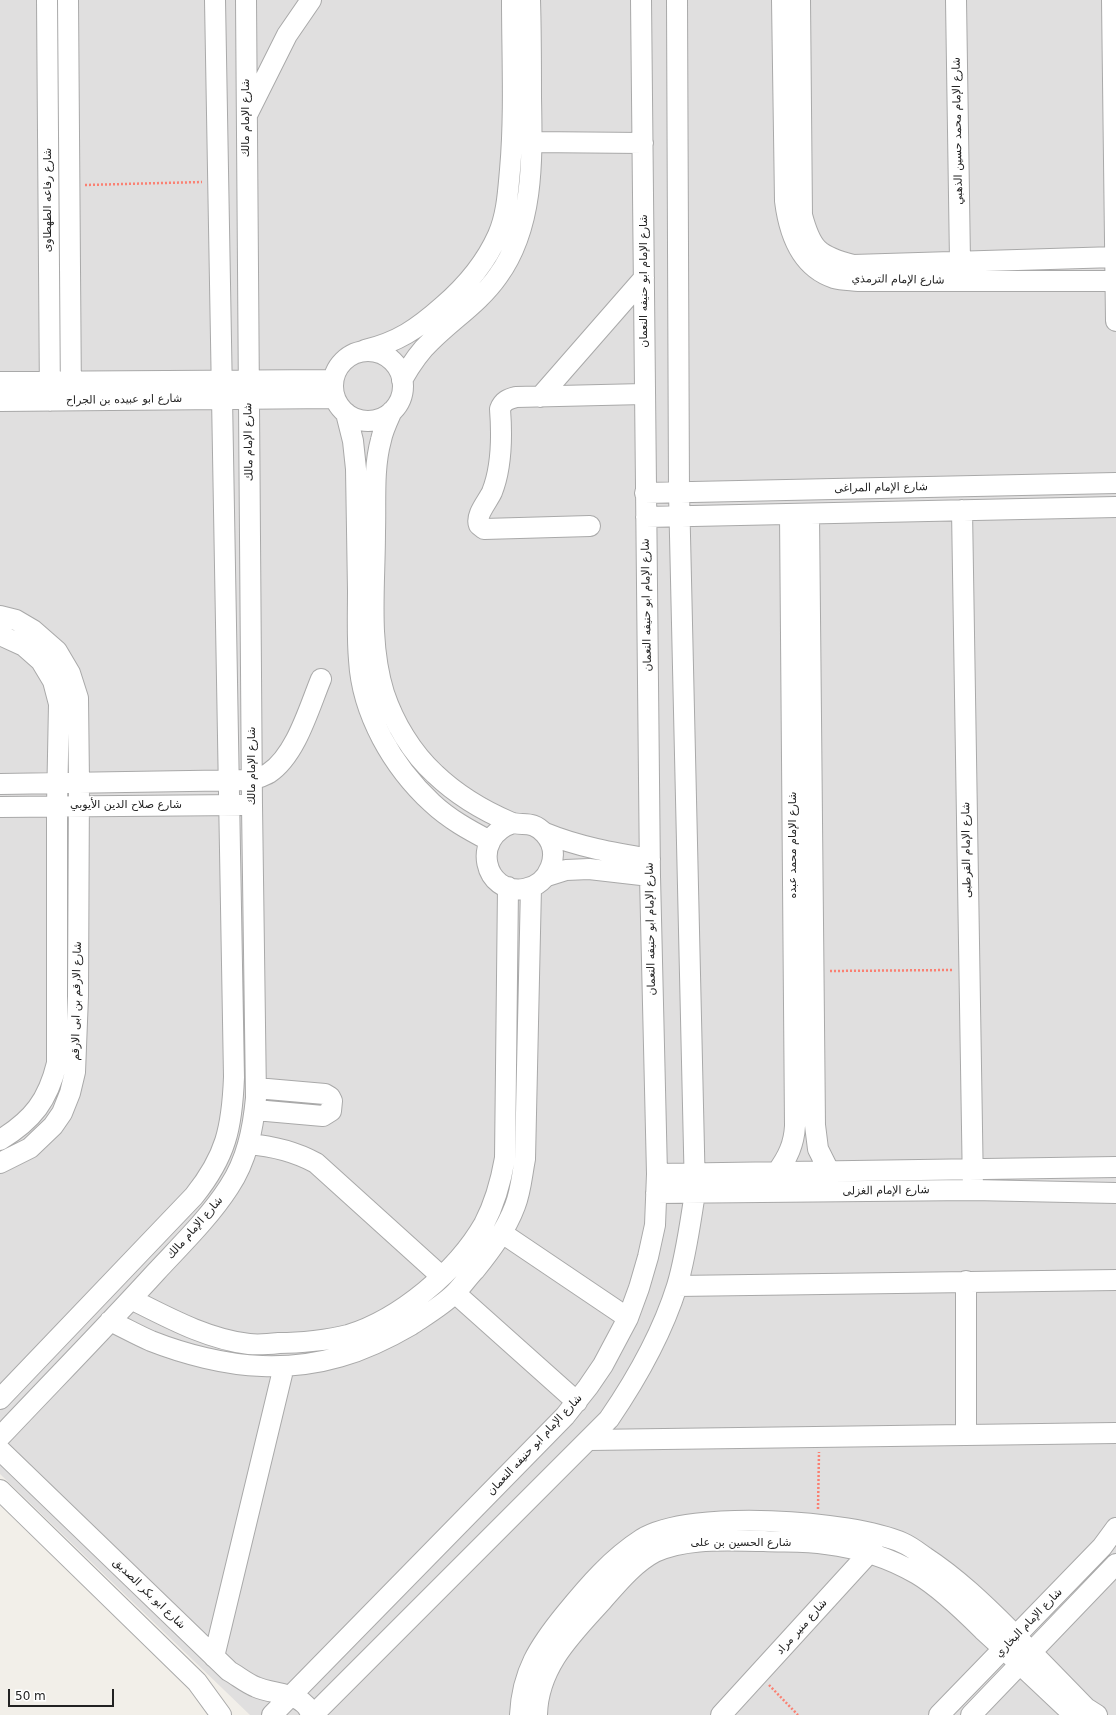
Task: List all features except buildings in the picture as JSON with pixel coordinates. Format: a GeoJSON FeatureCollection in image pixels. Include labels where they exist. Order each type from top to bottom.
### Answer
{"type":"FeatureCollection","features":[{"type":"Feature","properties":{"kind":"street","name":"شارع رفاعه الطهطاوى"},"geometry":{"type":"LineString","coordinates":[[47,0],[50,401]]}},
{"type":"Feature","properties":{"kind":"street","name":"شارع رفاعه الطهطاوى"},"geometry":{"type":"LineString","coordinates":[[68,0],[71,391]]}},
{"type":"Feature","properties":{"kind":"street","name":"شارع الإمام مالك"},"geometry":{"type":"LineString","coordinates":[[0,1399],[194,1196],[208,1179],[218,1160],[232,1120],[234,1077],[228,805],[215,0]]}},
{"type":"Feature","properties":{"kind":"street","name":"شارع الإمام مالك"},"geometry":{"type":"LineString","coordinates":[[0,1437],[210,1213],[230,1186],[245,1156],[255,1110],[246,0]]}},
{"type":"Feature","properties":{"kind":"street"},"geometry":{"type":"LineString","coordinates":[[246,117],[287,35],[311,0]]}},
{"type":"Feature","properties":{"kind":"street"},"geometry":{"type":"LineString","coordinates":[[490,841],[450,818],[415,786],[400,768],[388,749],[369,706],[362,684],[359,661],[356,469],[353,441],[338,397],[340,363],[356,352],[384,346],[402,338],[444,306],[477,270],[498,234],[508,198],[513,140],[512,0]]}},
{"type":"Feature","properties":{"kind":"street"},"geometry":{"type":"LineString","coordinates":[[402,380],[410,366],[430,342],[482,295],[498,276],[512,253],[521,228],[527,202],[532,142],[530,0]]}},
{"type":"Feature","properties":{"kind":"street","name":"شارع الإمام ابو حنيفه النعمان"},"geometry":{"type":"LineString","coordinates":[[272,1715],[535,1449],[577,1402],[603,1365],[628,1318],[648,1257],[654,1225],[657,1174],[650,868],[641,0]]}},
{"type":"Feature","properties":{"kind":"street"},"geometry":{"type":"LineString","coordinates":[[312,1715],[609,1419],[629,1390],[656,1339],[677,1286],[695,1193],[679,492],[677,0]]}},
{"type":"Feature","properties":{"kind":"street","name":"شارع الإمام الترمذي"},"geometry":{"type":"LineString","coordinates":[[782,0],[785,201],[787,219],[794,239],[804,257],[815,269],[834,278],[859,281],[956,266],[975,281],[1116,281]]}},
{"type":"Feature","properties":{"kind":"street","name":"شارع الإمام الترمذي"},"geometry":{"type":"LineString","coordinates":[[800,0],[802,215],[807,235],[816,249],[833,260],[853,265],[956,266],[1115,257]]}},
{"type":"Feature","properties":{"kind":"street","name":"شارع الإمام محمد حسين الذهبي"},"geometry":{"type":"LineString","coordinates":[[956,0],[956,266],[972,270],[975,281]]}},
{"type":"Feature","properties":{"kind":"street"},"geometry":{"type":"LineString","coordinates":[[1112,0],[1114,43],[1116,320]]}},
{"type":"Feature","properties":{"kind":"street"},"geometry":{"type":"LineString","coordinates":[[47,40],[68,40]]}},
{"type":"Feature","properties":{"kind":"street"},"geometry":{"type":"LineString","coordinates":[[532,142],[643,143]]}},
{"type":"Feature","properties":{"kind":"street"},"geometry":{"type":"LineString","coordinates":[[540,397],[644,278]]}},
{"type":"Feature","properties":{"kind":"street"},"geometry":{"type":"LineString","coordinates":[[110,1321],[151,1341],[191,1354],[238,1364],[284,1366],[321,1362],[352,1354],[385,1340],[425,1316],[455,1293],[488,1254],[502,1233],[515,1206],[525,1159],[539,882],[551,868],[553,854],[550,841],[544,834],[530,824],[513,823],[491,814],[471,803],[451,789],[434,773],[418,756],[405,737],[384,694],[378,671],[374,622],[376,469],[381,439],[392,411],[401,397],[402,380],[396,364],[390,358],[374,351],[365,350]]}},
{"type":"Feature","properties":{"kind":"street","name":"شارع ابو عبيده بن الجراح"},"geometry":{"type":"LineString","coordinates":[[0,382],[50,381],[71,391]]}},
{"type":"Feature","properties":{"kind":"street","name":"شارع ابو عبيده بن الجراح"},"geometry":{"type":"LineString","coordinates":[[0,401],[50,401],[71,391],[248,389],[338,397]]}},
{"type":"Feature","properties":{"kind":"street"},"geometry":{"type":"LineString","coordinates":[[590,526],[484,529],[479,525],[478,518],[492,491],[499,462],[502,438],[501,405],[507,400],[516,397],[644,394]]}},
{"type":"Feature","properties":{"kind":"street"},"geometry":{"type":"LineString","coordinates":[[338,397],[361,420],[369,421],[385,416],[392,411]]}},
{"type":"Feature","properties":{"kind":"street","name":"شارع الإمام المراغى"},"geometry":{"type":"LineString","coordinates":[[645,493],[1116,483]]}},
{"type":"Feature","properties":{"kind":"street"},"geometry":{"type":"LineString","coordinates":[[646,517],[1116,507]]}},
{"type":"Feature","properties":{"kind":"street","name":"شارع الإمام القرطبى"},"geometry":{"type":"LineString","coordinates":[[962,510],[973,1190]]}},
{"type":"Feature","properties":{"kind":"street","name":"شارع الإمام محمد عبده"},"geometry":{"type":"LineString","coordinates":[[800,514],[812,795],[816,1137],[818,1149],[828,1172]]}},
{"type":"Feature","properties":{"kind":"street","name":"شارع الإمام محمد عبده"},"geometry":{"type":"LineString","coordinates":[[776,1172],[785,1162],[791,1150],[795,1126],[792,796],[800,514]]}},
{"type":"Feature","properties":{"kind":"street","name":"شارع الارقم بن ابى الارقم"},"geometry":{"type":"LineString","coordinates":[[0,616],[16,620],[33,630],[57,651],[70,673],[78,698],[79,782],[78,996],[75,1072],[70,1093],[62,1113],[53,1126],[30,1148],[0,1163]]}},
{"type":"Feature","properties":{"kind":"street","name":"شارع الارقم بن ابى الارقم"},"geometry":{"type":"LineString","coordinates":[[0,635],[24,646],[41,661],[53,682],[59,704],[57,806],[57,1063],[53,1081],[45,1098],[34,1113],[19,1129],[0,1140]]}},
{"type":"Feature","properties":{"kind":"street"},"geometry":{"type":"LineString","coordinates":[[252,780],[268,773],[282,761],[303,725],[321,679]]}},
{"type":"Feature","properties":{"kind":"street","name":"شارع صلاح الدين الأيوبي"},"geometry":{"type":"LineString","coordinates":[[0,784],[252,780]]}},
{"type":"Feature","properties":{"kind":"street"},"geometry":{"type":"LineString","coordinates":[[792,796],[812,795]]}},
{"type":"Feature","properties":{"kind":"street","name":"شارع صلاح الدين الأيوبي"},"geometry":{"type":"LineString","coordinates":[[0,807],[79,805],[252,805]]}},
{"type":"Feature","properties":{"kind":"street"},"geometry":{"type":"LineString","coordinates":[[513,823],[499,829],[490,841],[486,859],[488,868],[493,876],[499,883],[508,887],[515,889],[539,882],[566,870],[650,868]]}},
{"type":"Feature","properties":{"kind":"street"},"geometry":{"type":"LineString","coordinates":[[544,834],[567,843],[650,868]]}},
{"type":"Feature","properties":{"kind":"street"},"geometry":{"type":"LineString","coordinates":[[131,1299],[181,1324],[219,1338],[250,1344],[295,1343],[348,1335],[382,1321],[413,1300],[441,1276],[462,1254],[484,1223],[494,1202],[501,1181],[505,1158],[508,887]]}},
{"type":"Feature","properties":{"kind":"street"},"geometry":{"type":"LineString","coordinates":[[57,996],[78,996]]}},
{"type":"Feature","properties":{"kind":"street"},"geometry":{"type":"LineString","coordinates":[[255,1110],[323,1116],[331,1111],[333,1106],[330,1097],[325,1094],[256,1088]]}},
{"type":"Feature","properties":{"kind":"street"},"geometry":{"type":"LineString","coordinates":[[248,1144],[283,1149],[316,1163],[441,1276]]}},
{"type":"Feature","properties":{"kind":"street","name":"شارع الإمام الغزلى"},"geometry":{"type":"LineString","coordinates":[[657,1174],[1116,1167]]}},
{"type":"Feature","properties":{"kind":"street","name":"شارع الإمام الغزلى"},"geometry":{"type":"LineString","coordinates":[[656,1194],[973,1190],[1116,1193]]}},
{"type":"Feature","properties":{"kind":"street"},"geometry":{"type":"LineString","coordinates":[[502,1233],[628,1318]]}},
{"type":"Feature","properties":{"kind":"street"},"geometry":{"type":"LineString","coordinates":[[677,1286],[1116,1280]]}},
{"type":"Feature","properties":{"kind":"street"},"geometry":{"type":"LineString","coordinates":[[966,1281],[966,1435]]}},
{"type":"Feature","properties":{"kind":"street"},"geometry":{"type":"LineString","coordinates":[[455,1293],[577,1402]]}},
{"type":"Feature","properties":{"kind":"street"},"geometry":{"type":"LineString","coordinates":[[214,1657],[284,1366]]}},
{"type":"Feature","properties":{"kind":"street"},"geometry":{"type":"LineString","coordinates":[[589,1440],[1116,1433]]}},
{"type":"Feature","properties":{"kind":"street","name":"شارع ابو بكر الصديق"},"geometry":{"type":"LineString","coordinates":[[0,1450],[229,1671],[255,1687],[272,1693],[291,1696],[306,1704],[312,1715]]}},
{"type":"Feature","properties":{"kind":"street"},"geometry":{"type":"LineString","coordinates":[[0,1490],[197,1682],[221,1715]]}},
{"type":"Feature","properties":{"kind":"street","name":"شارع الإمام البخاري"},"geometry":{"type":"LineString","coordinates":[[939,1715],[1102,1547],[1116,1528]]}},
{"type":"Feature","properties":{"kind":"street","name":"شارع الحسين بن على"},"geometry":{"type":"LineString","coordinates":[[824,1531],[869,1553],[896,1562],[920,1575],[963,1611],[1009,1642]]}},
{"type":"Feature","properties":{"kind":"street","name":"شارع الحسين بن على"},"geometry":{"type":"LineString","coordinates":[[520,1715],[520,1696],[525,1676],[567,1641],[616,1584],[634,1567],[654,1553],[680,1544],[728,1541],[824,1531],[875,1534],[904,1544],[943,1568],[977,1598],[1009,1642]]}},
{"type":"Feature","properties":{"kind":"street","name":"شارع منير مراد"},"geometry":{"type":"LineString","coordinates":[[721,1715],[869,1553],[875,1534]]}},
{"type":"Feature","properties":{"kind":"street","name":"شارع الإمام البخاري"},"geometry":{"type":"LineString","coordinates":[[971,1715],[1116,1564]]}},
{"type":"Feature","properties":{"kind":"street"},"geometry":{"type":"LineString","coordinates":[[1009,1642],[1086,1708],[1097,1715]]}},
{"type":"Feature","properties":{"kind":"street"},"geometry":{"type":"LineString","coordinates":[[1026,1658],[1074,1715]]}},
{"type":"Feature","properties":{"kind":"street","name":"شارع الحسين بن على"},"geometry":{"type":"LineString","coordinates":[[536,1715],[542,1663]]}},
{"type":"Feature","properties":{"kind":"path"},"geometry":{"type":"LineString","coordinates":[[69,185],[219,182]]}},
{"type":"Feature","properties":{"kind":"path"},"geometry":{"type":"LineString","coordinates":[[814,971],[969,970]]}},
{"type":"Feature","properties":{"kind":"path"},"geometry":{"type":"LineString","coordinates":[[819,1437],[824,1531]]}},
{"type":"Feature","properties":{"kind":"path"},"geometry":{"type":"LineString","coordinates":[[758,1675],[798,1715]]}},
{"type":"Feature","properties":{"kind":"shaded area"},"geometry":{"type":"Polygon","coordinates":[[[0,0],[1116,0],[1116,1715],[250,1715],[0,1474],[0,0]]]}}]}
